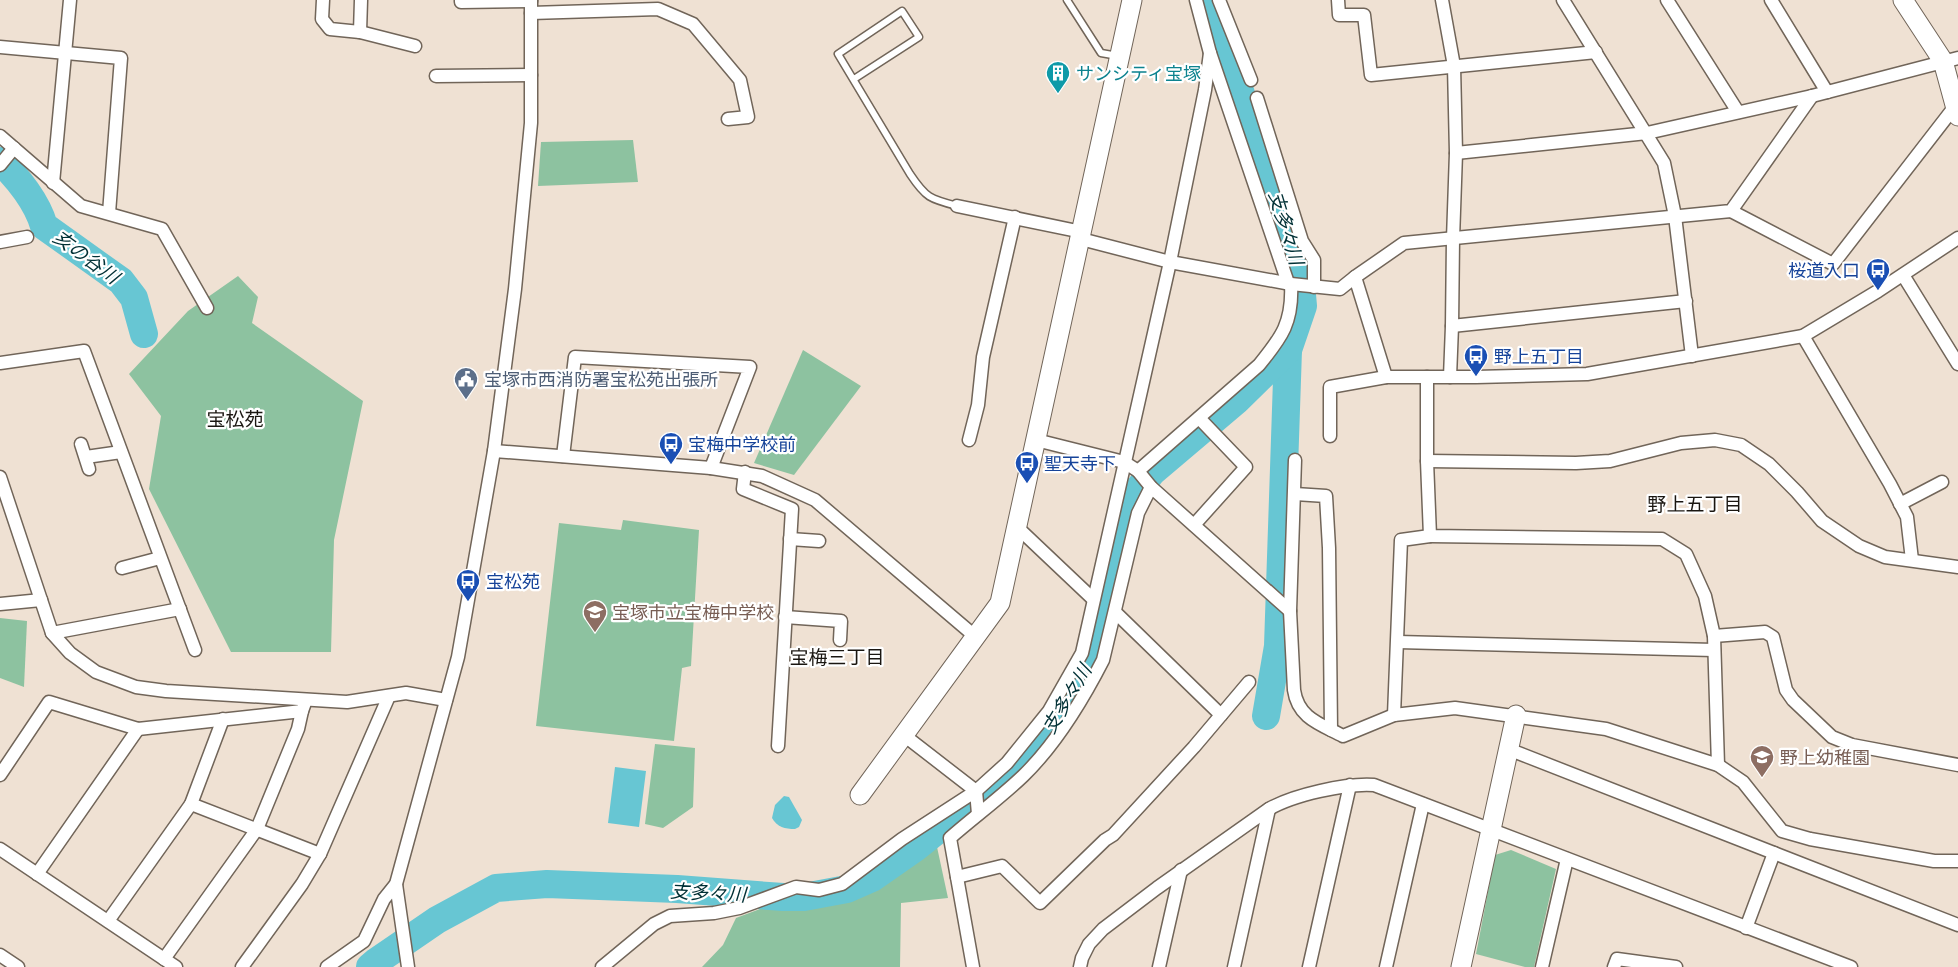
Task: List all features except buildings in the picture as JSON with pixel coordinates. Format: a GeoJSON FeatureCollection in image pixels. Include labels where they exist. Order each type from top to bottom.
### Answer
{"type":"FeatureCollection","features":[{"type":"Feature","properties":{"kind":"street"},"geometry":{"type":"LineString","coordinates":[[53,183],[70,0]]}},
{"type":"Feature","properties":{"kind":"street"},"geometry":{"type":"LineString","coordinates":[[323,0],[322,20],[330,29],[360,32],[415,46]]}},
{"type":"Feature","properties":{"kind":"street"},"geometry":{"type":"LineString","coordinates":[[360,32],[361,0]]}},
{"type":"Feature","properties":{"kind":"street"},"geometry":{"type":"LineString","coordinates":[[461,0],[461,2],[658,9],[693,24],[740,80],[748,117],[728,120]]}},
{"type":"Feature","properties":{"kind":"street"},"geometry":{"type":"LineString","coordinates":[[860,795],[977,638],[1000,603],[1018,528],[1132,0]]}},
{"type":"Feature","properties":{"kind":"street"},"geometry":{"type":"LineString","coordinates":[[1138,471],[1259,366],[1276,345],[1288,323],[1292,304],[1290,284],[1210,53],[1196,0]]}},
{"type":"Feature","properties":{"kind":"street"},"geometry":{"type":"LineString","coordinates":[[1219,0],[1251,80]]}},
{"type":"Feature","properties":{"kind":"street"},"geometry":{"type":"LineString","coordinates":[[1338,0],[1339,15],[1364,15],[1372,75],[1596,52]]}},
{"type":"Feature","properties":{"kind":"street"},"geometry":{"type":"LineString","coordinates":[[1442,0],[1454,66],[1456,152],[1450,376]]}},
{"type":"Feature","properties":{"kind":"street"},"geometry":{"type":"LineString","coordinates":[[1563,0],[1664,163],[1675,216],[1692,356]]}},
{"type":"Feature","properties":{"kind":"street"},"geometry":{"type":"LineString","coordinates":[[1667,0],[1738,112]]}},
{"type":"Feature","properties":{"kind":"street"},"geometry":{"type":"LineString","coordinates":[[1771,0],[1827,92]]}},
{"type":"Feature","properties":{"kind":"street"},"geometry":{"type":"LineString","coordinates":[[957,206],[1015,217],[1170,262],[1290,284],[1340,289],[1404,243],[1731,211],[1833,264],[1957,111],[1951,60],[1903,0]]}},
{"type":"Feature","properties":{"kind":"street"},"geometry":{"type":"LineString","coordinates":[[328,967],[364,941],[384,899],[396,884],[458,657],[494,451],[515,289],[531,123],[531,5]]}},
{"type":"Feature","properties":{"kind":"street"},"geometry":{"type":"LineString","coordinates":[[0,47],[121,58],[109,213]]}},
{"type":"Feature","properties":{"kind":"street"},"geometry":{"type":"LineString","coordinates":[[602,967],[654,924],[670,916],[714,913],[739,908],[796,887],[819,890],[842,884],[902,839],[976,791],[1007,763],[1050,711],[1082,653],[1170,262],[1205,90],[1210,53]]}},
{"type":"Feature","properties":{"kind":"street"},"geometry":{"type":"LineString","coordinates":[[1456,152],[1646,133],[1812,96],[1951,60]]}},
{"type":"Feature","properties":{"kind":"street"},"geometry":{"type":"LineString","coordinates":[[436,76],[531,75]]}},
{"type":"Feature","properties":{"kind":"street"},"geometry":{"type":"LineString","coordinates":[[1731,211],[1812,96]]}},
{"type":"Feature","properties":{"kind":"street"},"geometry":{"type":"LineString","coordinates":[[1257,98],[1302,241],[1314,260],[1312,287]]}},
{"type":"Feature","properties":{"kind":"street"},"geometry":{"type":"LineString","coordinates":[[0,136],[81,206],[162,229],[207,308]]}},
{"type":"Feature","properties":{"kind":"street"},"geometry":{"type":"LineString","coordinates":[[0,165],[14,148]]}},
{"type":"Feature","properties":{"kind":"street"},"geometry":{"type":"LineString","coordinates":[[970,440],[978,405],[983,357],[1015,217]]}},
{"type":"Feature","properties":{"kind":"street"},"geometry":{"type":"LineString","coordinates":[[0,242],[27,237]]}},
{"type":"Feature","properties":{"kind":"street"},"geometry":{"type":"LineString","coordinates":[[1330,436],[1330,387],[1386,377],[1587,374],[1803,336],[1903,275],[1958,238]]}},
{"type":"Feature","properties":{"kind":"street"},"geometry":{"type":"LineString","coordinates":[[1903,275],[1958,364]]}},
{"type":"Feature","properties":{"kind":"street"},"geometry":{"type":"LineString","coordinates":[[1355,277],[1386,377]]}},
{"type":"Feature","properties":{"kind":"street"},"geometry":{"type":"LineString","coordinates":[[1452,326],[1686,301]]}},
{"type":"Feature","properties":{"kind":"street"},"geometry":{"type":"LineString","coordinates":[[1803,336],[1890,484],[1907,517],[1912,560]]}},
{"type":"Feature","properties":{"kind":"street"},"geometry":{"type":"LineString","coordinates":[[0,363],[84,351],[195,650]]}},
{"type":"Feature","properties":{"kind":"street"},"geometry":{"type":"LineString","coordinates":[[563,456],[575,357],[750,367],[711,468]]}},
{"type":"Feature","properties":{"kind":"street"},"geometry":{"type":"LineString","coordinates":[[1427,377],[1427,461],[1430,536]]}},
{"type":"Feature","properties":{"kind":"street"},"geometry":{"type":"LineString","coordinates":[[1194,525],[1246,467],[1199,418]]}},
{"type":"Feature","properties":{"kind":"street"},"geometry":{"type":"LineString","coordinates":[[1036,440],[1124,462],[1138,471],[1151,487],[1290,611]]}},
{"type":"Feature","properties":{"kind":"street"},"geometry":{"type":"LineString","coordinates":[[1427,461],[1576,463],[1610,460],[1681,443],[1715,440],[1741,445],[1769,464],[1822,521],[1859,546],[1884,557],[1958,567]]}},
{"type":"Feature","properties":{"kind":"street"},"geometry":{"type":"LineString","coordinates":[[81,444],[87,463],[121,452]]}},
{"type":"Feature","properties":{"kind":"street"},"geometry":{"type":"LineString","coordinates":[[494,451],[711,468],[745,472],[767,478],[815,500],[977,638]]}},
{"type":"Feature","properties":{"kind":"street"},"geometry":{"type":"LineString","coordinates":[[1295,460],[1290,611],[1296,702],[1301,711],[1331,730],[1343,736],[1394,716],[1455,708],[1606,729],[1718,765],[1743,782],[1782,831],[1810,839],[1934,861],[1958,861]]}},
{"type":"Feature","properties":{"kind":"street"},"geometry":{"type":"LineString","coordinates":[[745,472],[743,489],[792,509],[778,746]]}},
{"type":"Feature","properties":{"kind":"street"},"geometry":{"type":"LineString","coordinates":[[0,477],[52,633],[70,653],[96,672],[136,687],[304,705]]}},
{"type":"Feature","properties":{"kind":"street"},"geometry":{"type":"LineString","coordinates":[[1900,504],[1942,482]]}},
{"type":"Feature","properties":{"kind":"street"},"geometry":{"type":"LineString","coordinates":[[974,967],[950,838],[1023,775],[1062,730],[1092,682],[1103,660],[1138,513],[1151,487]]}},
{"type":"Feature","properties":{"kind":"street"},"geometry":{"type":"LineString","coordinates":[[1295,494],[1326,496],[1329,548],[1331,730]]}},
{"type":"Feature","properties":{"kind":"street"},"geometry":{"type":"LineString","coordinates":[[1018,528],[1093,599]]}},
{"type":"Feature","properties":{"kind":"street"},"geometry":{"type":"LineString","coordinates":[[1394,716],[1401,540],[1430,536],[1662,539],[1686,554],[1705,596],[1714,636],[1718,765]]}},
{"type":"Feature","properties":{"kind":"street"},"geometry":{"type":"LineString","coordinates":[[790,539],[819,541]]}},
{"type":"Feature","properties":{"kind":"street"},"geometry":{"type":"LineString","coordinates":[[122,568],[160,558]]}},
{"type":"Feature","properties":{"kind":"street"},"geometry":{"type":"LineString","coordinates":[[0,604],[40,600]]}},
{"type":"Feature","properties":{"kind":"street"},"geometry":{"type":"LineString","coordinates":[[52,633],[180,609]]}},
{"type":"Feature","properties":{"kind":"street"},"geometry":{"type":"LineString","coordinates":[[1114,612],[1221,715]]}},
{"type":"Feature","properties":{"kind":"street"},"geometry":{"type":"LineString","coordinates":[[786,617],[841,621],[840,640]]}},
{"type":"Feature","properties":{"kind":"street"},"geometry":{"type":"LineString","coordinates":[[1714,636],[1764,632],[1772,636],[1786,690],[1793,700],[1832,737],[1852,745],[1958,765]]}},
{"type":"Feature","properties":{"kind":"street"},"geometry":{"type":"LineString","coordinates":[[1398,642],[1714,650]]}},
{"type":"Feature","properties":{"kind":"street"},"geometry":{"type":"LineString","coordinates":[[957,877],[1002,866],[1040,903],[1105,840],[1113,835],[1194,747],[1249,682]]}},
{"type":"Feature","properties":{"kind":"street"},"geometry":{"type":"LineString","coordinates":[[0,775],[49,702],[138,728],[223,719],[304,705],[347,702],[406,693],[446,700]]}},
{"type":"Feature","properties":{"kind":"street"},"geometry":{"type":"LineString","coordinates":[[242,967],[302,884],[320,854],[388,696]]}},
{"type":"Feature","properties":{"kind":"street"},"geometry":{"type":"LineString","coordinates":[[164,959],[257,830],[298,729],[304,705]]}},
{"type":"Feature","properties":{"kind":"street"},"geometry":{"type":"LineString","coordinates":[[1461,967],[1516,715]]}},
{"type":"Feature","properties":{"kind":"street"},"geometry":{"type":"LineString","coordinates":[[108,921],[190,804],[223,719]]}},
{"type":"Feature","properties":{"kind":"street"},"geometry":{"type":"LineString","coordinates":[[37,874],[138,728]]}},
{"type":"Feature","properties":{"kind":"street"},"geometry":{"type":"LineString","coordinates":[[905,736],[976,791],[978,814]]}},
{"type":"Feature","properties":{"kind":"street"},"geometry":{"type":"LineString","coordinates":[[1508,749],[1958,925]]}},
{"type":"Feature","properties":{"kind":"street"},"geometry":{"type":"LineString","coordinates":[[1309,967],[1350,785]]}},
{"type":"Feature","properties":{"kind":"street"},"geometry":{"type":"LineString","coordinates":[[1080,967],[1089,944],[1103,929],[1182,870],[1269,809],[1283,801],[1350,785],[1374,785],[1851,967]]}},
{"type":"Feature","properties":{"kind":"street"},"geometry":{"type":"LineString","coordinates":[[190,804],[320,854]]}},
{"type":"Feature","properties":{"kind":"street"},"geometry":{"type":"LineString","coordinates":[[1386,967],[1423,804]]}},
{"type":"Feature","properties":{"kind":"street"},"geometry":{"type":"LineString","coordinates":[[1234,967],[1269,809]]}},
{"type":"Feature","properties":{"kind":"street"},"geometry":{"type":"LineString","coordinates":[[0,849],[176,967]]}},
{"type":"Feature","properties":{"kind":"street"},"geometry":{"type":"LineString","coordinates":[[1746,928],[1774,853]]}},
{"type":"Feature","properties":{"kind":"street"},"geometry":{"type":"LineString","coordinates":[[1542,967],[1567,859]]}},
{"type":"Feature","properties":{"kind":"street"},"geometry":{"type":"LineString","coordinates":[[1159,967],[1182,870]]}},
{"type":"Feature","properties":{"kind":"street"},"geometry":{"type":"LineString","coordinates":[[396,884],[408,964]]}},
{"type":"Feature","properties":{"kind":"street"},"geometry":{"type":"LineString","coordinates":[[0,955],[18,967]]}},
{"type":"Feature","properties":{"kind":"street"},"geometry":{"type":"LineString","coordinates":[[1614,967],[1617,959],[1676,967]]}},
{"type":"Feature","properties":{"kind":"lane"},"geometry":{"type":"LineString","coordinates":[[1067,0],[1102,53],[1119,56]]}},
{"type":"Feature","properties":{"kind":"lane"},"geometry":{"type":"LineString","coordinates":[[854,79],[919,37],[902,11],[838,54],[922,192],[934,200],[957,206]]}},
{"type":"Feature","properties":{"kind":"green space"},"geometry":{"type":"Polygon","coordinates":[[[633,140],[638,182],[538,186],[541,142],[633,140]]]}},
{"type":"Feature","properties":{"kind":"green space"},"geometry":{"type":"Polygon","coordinates":[[[238,276],[258,297],[252,323],[363,401],[334,540],[331,652],[231,652],[149,489],[161,416],[129,374],[188,311],[238,276]]]}},
{"type":"Feature","properties":{"kind":"green space"},"geometry":{"type":"Polygon","coordinates":[[[803,350],[861,386],[794,475],[754,463],[803,350]]]}},
{"type":"Feature","properties":{"kind":"green space"},"geometry":{"type":"Polygon","coordinates":[[[623,520],[699,530],[691,666],[682,668],[674,741],[536,726],[559,523],[621,530],[623,520]]]}},
{"type":"Feature","properties":{"kind":"green space"},"geometry":{"type":"Polygon","coordinates":[[[0,618],[27,621],[24,687],[0,678],[0,618]]]}},
{"type":"Feature","properties":{"kind":"green space"},"geometry":{"type":"Polygon","coordinates":[[[655,744],[695,748],[693,807],[663,828],[645,824],[655,744]]]}},
{"type":"Feature","properties":{"kind":"green space"},"geometry":{"type":"Polygon","coordinates":[[[937,847],[948,898],[901,903],[900,967],[702,967],[723,945],[736,918],[776,903],[797,905],[855,898],[937,847]]]}},
{"type":"Feature","properties":{"kind":"green space"},"geometry":{"type":"Polygon","coordinates":[[[1511,850],[1556,869],[1534,967],[1525,967],[1476,954],[1495,855],[1511,850]]]}},
{"type":"Feature","properties":{"kind":"water"},"geometry":{"type":"Polygon","coordinates":[[[615,767],[646,771],[639,827],[608,823],[615,767]]]}},
{"type":"Feature","properties":{"kind":"water"},"geometry":{"type":"Polygon","coordinates":[[[784,796],[789,797],[802,820],[799,827],[795,829],[782,827],[776,824],[772,818],[775,805],[784,796]]]}},
{"type":"Feature","properties":{"kind":"waterway","name":"支多々川"},"geometry":{"type":"LineString","coordinates":[[370,967],[437,920],[496,888],[547,884],[677,889],[783,897],[804,897],[847,889],[872,878],[1011,775],[1047,734],[1075,692],[1090,665],[1133,496],[1152,472],[1237,400],[1288,350],[1303,306],[1299,261],[1210,0]]}},
{"type":"Feature","properties":{"kind":"waterway","name":"亥の谷川"},"geometry":{"type":"LineString","coordinates":[[0,161],[26,191],[37,208],[44,226],[121,281],[134,298],[144,334]]}},
{"type":"Feature","properties":{"kind":"waterway"},"geometry":{"type":"LineString","coordinates":[[1266,716],[1278,646],[1288,350]]}},
{"type":"Feature","properties":{"kind":"place","name":"サンシティ宝塚"},"geometry":{"type":"Point","coordinates":[1058,94]}},
{"type":"Feature","properties":{"kind":"place","name":"桜道入口"},"geometry":{"type":"Point","coordinates":[1878,291]}},
{"type":"Feature","properties":{"kind":"place","name":"野上五丁目"},"geometry":{"type":"Point","coordinates":[1476,377]}},
{"type":"Feature","properties":{"kind":"place","name":"宝塚市西消防署宝松苑出張所"},"geometry":{"type":"Point","coordinates":[466,400]}},
{"type":"Feature","properties":{"kind":"place","name":"宝梅中学校前"},"geometry":{"type":"Point","coordinates":[671,465]}},
{"type":"Feature","properties":{"kind":"place","name":"聖天寺下"},"geometry":{"type":"Point","coordinates":[1027,484]}},
{"type":"Feature","properties":{"kind":"place","name":"宝松苑"},"geometry":{"type":"Point","coordinates":[468,602]}},
{"type":"Feature","properties":{"kind":"place","name":"宝塚市立宝梅中学校"},"geometry":{"type":"Point","coordinates":[595,633]}},
{"type":"Feature","properties":{"kind":"place","name":"野上幼稚園"},"geometry":{"type":"Point","coordinates":[1762,778]}},
{"type":"Feature","properties":{"kind":"district","name":"宝松苑"},"geometry":{"type":"Point","coordinates":[235,419]}},
{"type":"Feature","properties":{"kind":"district","name":"野上五丁目"},"geometry":{"type":"Point","coordinates":[1695,504]}},
{"type":"Feature","properties":{"kind":"district","name":"宝梅三丁目"},"geometry":{"type":"Point","coordinates":[837,657]}}]}
